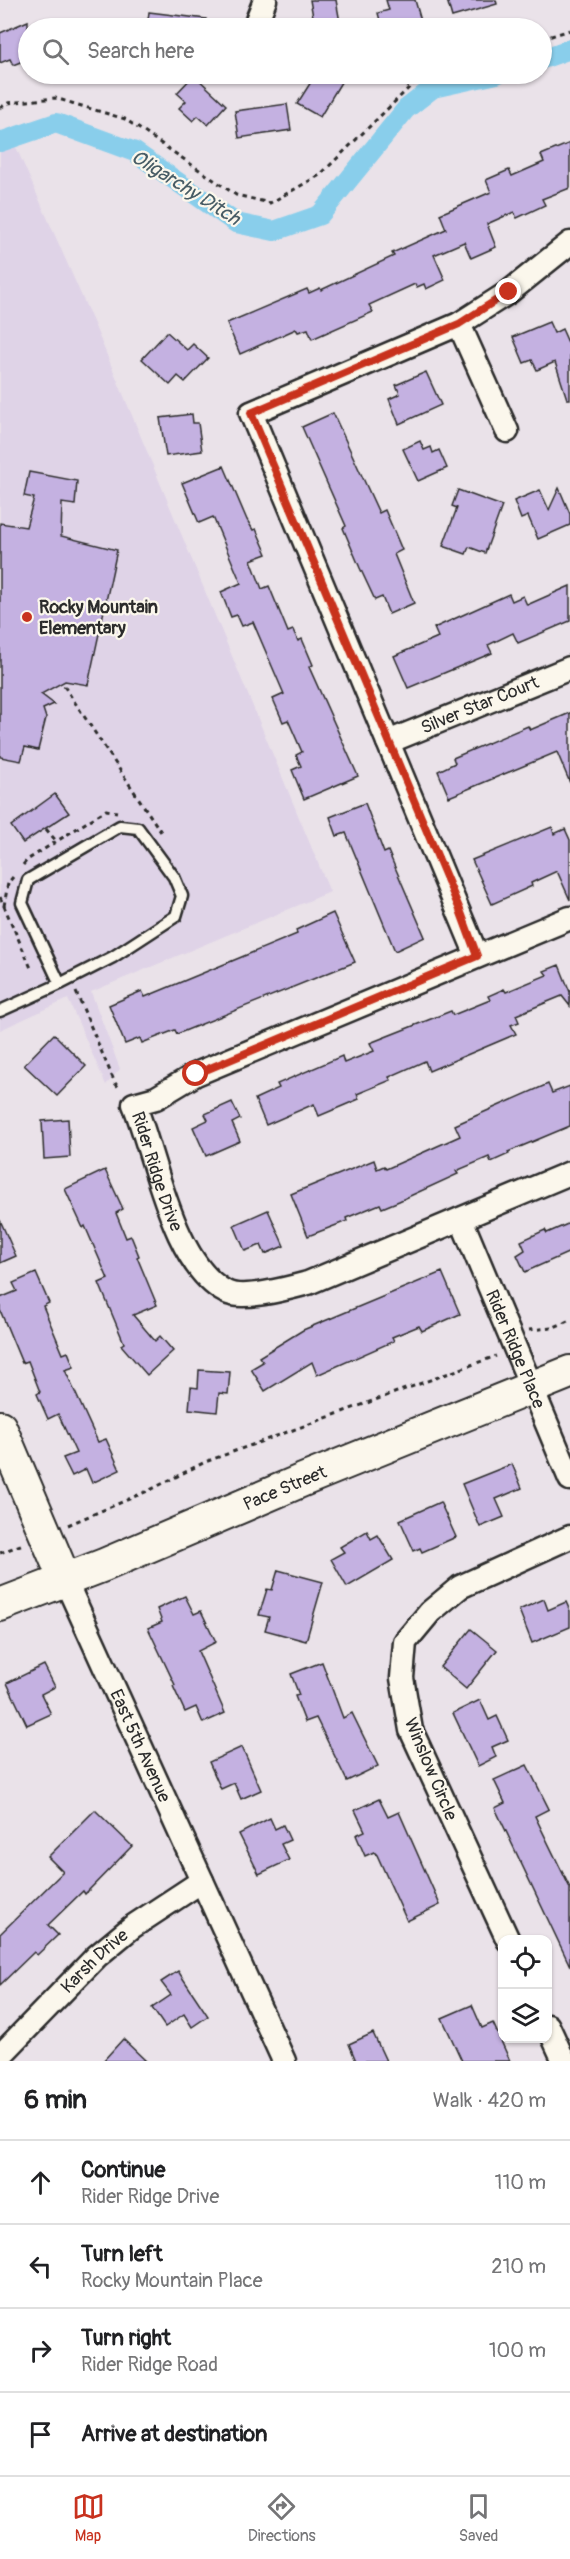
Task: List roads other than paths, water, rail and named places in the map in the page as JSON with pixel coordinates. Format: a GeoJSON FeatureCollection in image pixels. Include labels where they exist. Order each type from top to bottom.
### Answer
{"type":"FeatureCollection","features":[{"type":"Feature","properties":{"kind":"main road","name":"Pace Street"},"geometry":{"type":"LineString","coordinates":[[0,1605],[570,1372]]}},
{"type":"Feature","properties":{"kind":"main road","name":"East 5th Avenue"},"geometry":{"type":"LineString","coordinates":[[0,1427],[65,1580]]}},
{"type":"Feature","properties":{"kind":"street"},"geometry":{"type":"LineString","coordinates":[[258,18],[265,0]]}},
{"type":"Feature","properties":{"kind":"street"},"geometry":{"type":"LineString","coordinates":[[477,956],[251,413],[459,324],[509,292],[570,243]]}},
{"type":"Feature","properties":{"kind":"street"},"geometry":{"type":"LineString","coordinates":[[459,324],[507,431]]}},
{"type":"Feature","properties":{"kind":"street","name":"Silver Star Court"},"geometry":{"type":"LineString","coordinates":[[388,742],[570,668]]}},
{"type":"Feature","properties":{"kind":"street","name":"Rider Ridge Drive"},"geometry":{"type":"LineString","coordinates":[[570,918],[196,1074],[156,1098],[134,1104],[143,1125],[159,1184],[188,1252],[208,1278],[227,1293],[268,1293],[308,1283],[570,1173]]}},
{"type":"Feature","properties":{"kind":"street","name":"Rider Ridge Place"},"geometry":{"type":"LineString","coordinates":[[461,1219],[570,1479]]}},
{"type":"Feature","properties":{"kind":"street","name":"Winslow Circle"},"geometry":{"type":"LineString","coordinates":[[506,1935],[411,1730],[402,1678],[405,1642],[430,1612],[460,1587],[570,1537]]}},
{"type":"Feature","properties":{"kind":"street","name":"East 5th Avenue"},"geometry":{"type":"LineString","coordinates":[[65,1580],[284,2061]]}},
{"type":"Feature","properties":{"kind":"street","name":"Karsh Drive"},"geometry":{"type":"LineString","coordinates":[[0,2056],[97,1956],[132,1927],[202,1881]]}},
{"type":"Feature","properties":{"kind":"street"},"geometry":{"type":"LineString","coordinates":[[552,2035],[564,2061]]}},
{"type":"Feature","properties":{"kind":"lane"},"geometry":{"type":"LineString","coordinates":[[0,1011],[65,982],[113,957],[176,916],[182,896],[174,877],[138,828],[120,826],[28,880],[22,903],[65,982]]}},
{"type":"Feature","properties":{"kind":"waterway","name":"Oligarchy Ditch"},"geometry":{"type":"LineString","coordinates":[[552,55],[570,49]]}},
{"type":"Feature","properties":{"kind":"waterway","name":"Oligarchy Ditch"},"geometry":{"type":"LineString","coordinates":[[0,142],[56,123],[135,152],[236,223],[274,231],[320,215],[406,109],[433,88],[451,84]]}},
{"type":"Feature","properties":{"kind":"place","name":"Rocky Mountain Elementary"},"geometry":{"type":"Point","coordinates":[27,617]}}]}
